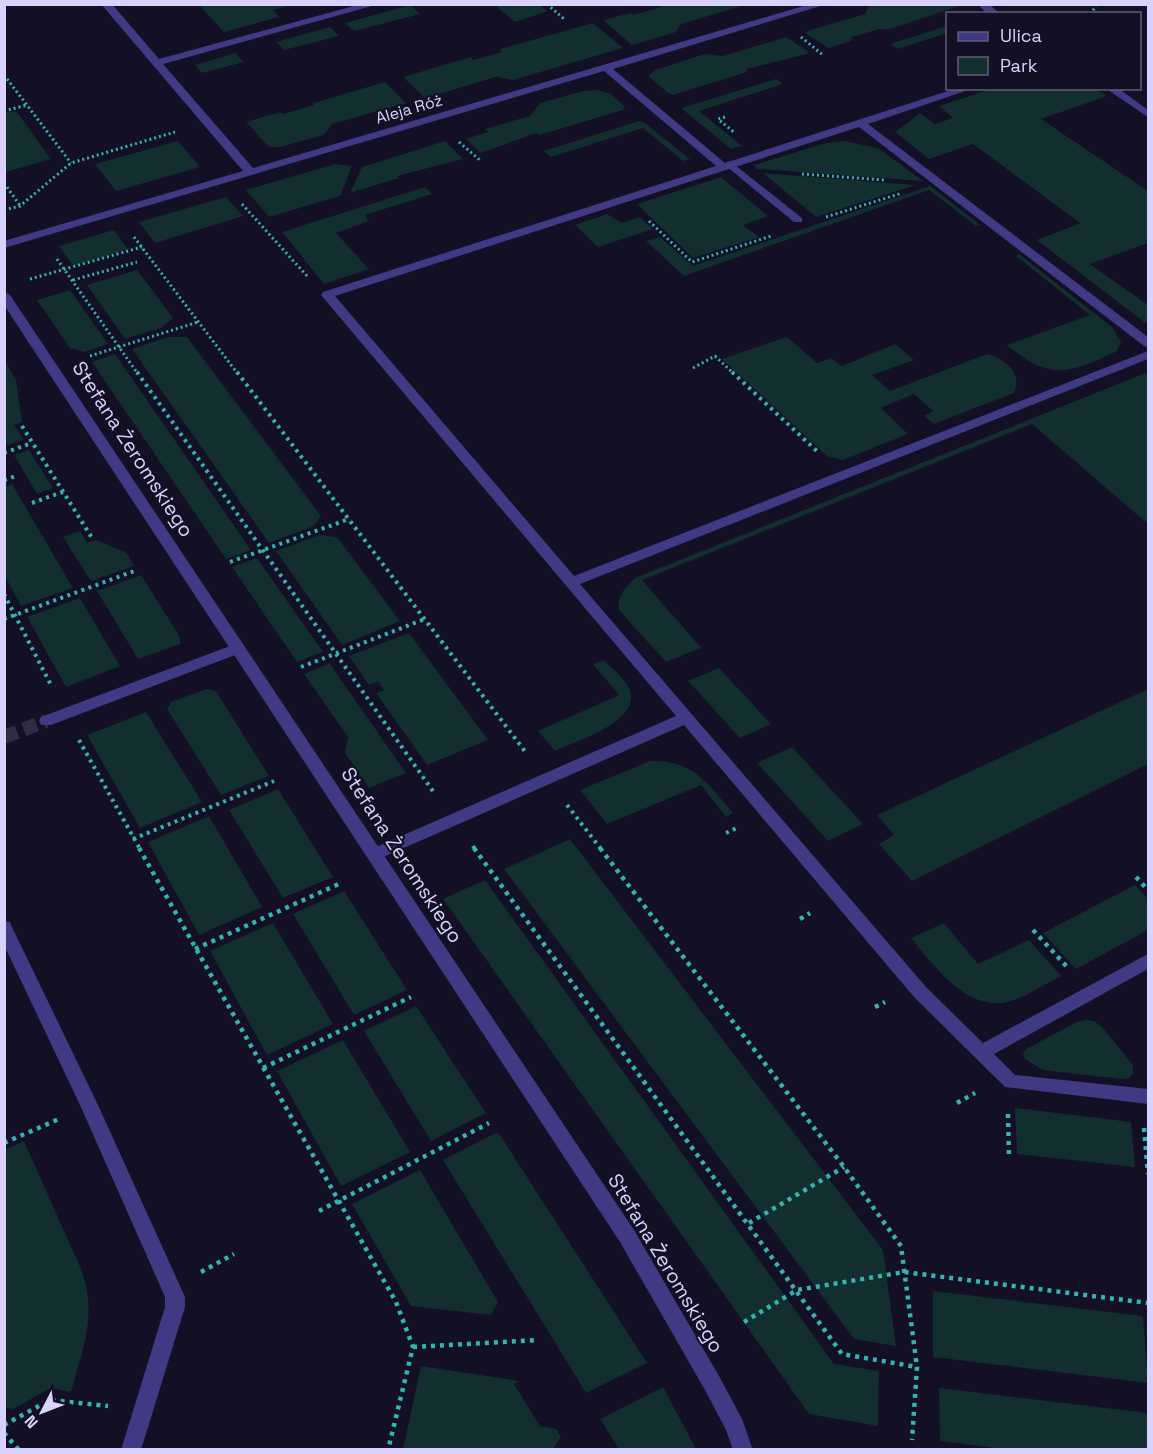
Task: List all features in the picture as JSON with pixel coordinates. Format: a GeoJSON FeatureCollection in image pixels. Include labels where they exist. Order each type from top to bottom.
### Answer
{"type":"FeatureCollection","features":[{"type":"Feature","properties":{"kind":"street"},"geometry":{"type":"LineString","coordinates":[[106,4],[251,173]]}},
{"type":"Feature","properties":{"kind":"street"},"geometry":{"type":"LineString","coordinates":[[156,63],[374,4]]}},
{"type":"Feature","properties":{"kind":"street","name":"Aleja Róż"},"geometry":{"type":"LineString","coordinates":[[4,245],[822,4]]}},
{"type":"Feature","properties":{"kind":"street"},"geometry":{"type":"LineString","coordinates":[[606,68],[798,220]]}},
{"type":"Feature","properties":{"kind":"street"},"geometry":{"type":"LineString","coordinates":[[963,90],[730,167],[327,295],[920,992],[980,1053],[1011,1082],[1149,1097]]}},
{"type":"Feature","properties":{"kind":"street"},"geometry":{"type":"LineString","coordinates":[[1113,90],[1149,114]]}},
{"type":"Feature","properties":{"kind":"street"},"geometry":{"type":"LineString","coordinates":[[860,123],[1149,343]]}},
{"type":"Feature","properties":{"kind":"street","name":"Stefana Żeromskiego"},"geometry":{"type":"LineString","coordinates":[[4,295],[627,1236],[712,1383],[735,1426],[743,1449]]}},
{"type":"Feature","properties":{"kind":"street"},"geometry":{"type":"LineString","coordinates":[[571,582],[1149,355]]}},
{"type":"Feature","properties":{"kind":"street"},"geometry":{"type":"LineString","coordinates":[[46,721],[238,648]]}},
{"type":"Feature","properties":{"kind":"street"},"geometry":{"type":"LineString","coordinates":[[375,854],[685,718]]}},
{"type":"Feature","properties":{"kind":"street"},"geometry":{"type":"LineString","coordinates":[[4,927],[99,1127],[175,1297],[175,1307],[131,1449]]}},
{"type":"Feature","properties":{"kind":"street"},"geometry":{"type":"LineString","coordinates":[[980,1053],[1149,961]]}},
{"type":"Feature","properties":{"kind":"path"},"geometry":{"type":"LineString","coordinates":[[546,4],[564,19]]}},
{"type":"Feature","properties":{"kind":"path"},"geometry":{"type":"LineString","coordinates":[[795,33],[824,56]]}},
{"type":"Feature","properties":{"kind":"path"},"geometry":{"type":"LineString","coordinates":[[4,75],[70,164]]}},
{"type":"Feature","properties":{"kind":"path"},"geometry":{"type":"LineString","coordinates":[[4,111],[27,105]]}},
{"type":"Feature","properties":{"kind":"path"},"geometry":{"type":"LineString","coordinates":[[725,117],[718,119],[735,132]]}},
{"type":"Feature","properties":{"kind":"path"},"geometry":{"type":"LineString","coordinates":[[4,210],[20,206],[70,164],[179,130]]}},
{"type":"Feature","properties":{"kind":"path"},"geometry":{"type":"LineString","coordinates":[[461,144],[481,161]]}},
{"type":"Feature","properties":{"kind":"path"},"geometry":{"type":"LineString","coordinates":[[730,167],[894,181]]}},
{"type":"Feature","properties":{"kind":"path"},"geometry":{"type":"LineString","coordinates":[[4,183],[25,214]]}},
{"type":"Feature","properties":{"kind":"path"},"geometry":{"type":"LineString","coordinates":[[248,210],[311,281]]}},
{"type":"Feature","properties":{"kind":"path"},"geometry":{"type":"LineString","coordinates":[[136,240],[529,756]]}},
{"type":"Feature","properties":{"kind":"path"},"geometry":{"type":"LineString","coordinates":[[21,282],[142,247]]}},
{"type":"Feature","properties":{"kind":"path"},"geometry":{"type":"LineString","coordinates":[[54,255],[436,796]]}},
{"type":"Feature","properties":{"kind":"path"},"geometry":{"type":"LineString","coordinates":[[73,280],[137,261]]}},
{"type":"Feature","properties":{"kind":"path"},"geometry":{"type":"LineString","coordinates":[[90,356],[198,322]]}},
{"type":"Feature","properties":{"kind":"path"},"geometry":{"type":"LineString","coordinates":[[693,368],[715,356],[825,459]]}},
{"type":"Feature","properties":{"kind":"path"},"geometry":{"type":"LineString","coordinates":[[22,426],[92,538]]}},
{"type":"Feature","properties":{"kind":"path"},"geometry":{"type":"LineString","coordinates":[[4,453],[33,443]]}},
{"type":"Feature","properties":{"kind":"path"},"geometry":{"type":"LineString","coordinates":[[4,480],[16,476]]}},
{"type":"Feature","properties":{"kind":"path"},"geometry":{"type":"LineString","coordinates":[[32,502],[63,492]]}},
{"type":"Feature","properties":{"kind":"path"},"geometry":{"type":"LineString","coordinates":[[230,562],[349,519]]}},
{"type":"Feature","properties":{"kind":"path"},"geometry":{"type":"LineString","coordinates":[[4,619],[137,570]]}},
{"type":"Feature","properties":{"kind":"path"},"geometry":{"type":"LineString","coordinates":[[4,594],[47,674],[53,690]]}},
{"type":"Feature","properties":{"kind":"path"},"geometry":{"type":"LineString","coordinates":[[301,667],[424,619]]}},
{"type":"Feature","properties":{"kind":"path"},"geometry":{"type":"LineString","coordinates":[[74,730],[195,949],[396,1302],[413,1347],[388,1449]]}},
{"type":"Feature","properties":{"kind":"path"},"geometry":{"type":"LineString","coordinates":[[134,839],[274,781]]}},
{"type":"Feature","properties":{"kind":"path"},"geometry":{"type":"LineString","coordinates":[[566,804],[844,1167],[901,1246],[917,1367],[912,1440]]}},
{"type":"Feature","properties":{"kind":"path"},"geometry":{"type":"LineString","coordinates":[[467,837],[842,1354],[917,1367]]}},
{"type":"Feature","properties":{"kind":"path"},"geometry":{"type":"LineString","coordinates":[[1136,877],[1149,890]]}},
{"type":"Feature","properties":{"kind":"path"},"geometry":{"type":"LineString","coordinates":[[195,949],[339,884]]}},
{"type":"Feature","properties":{"kind":"path"},"geometry":{"type":"LineString","coordinates":[[1033,930],[1076,976]]}},
{"type":"Feature","properties":{"kind":"path"},"geometry":{"type":"LineString","coordinates":[[263,1068],[411,997]]}},
{"type":"Feature","properties":{"kind":"path"},"geometry":{"type":"LineString","coordinates":[[957,1103],[979,1092]]}},
{"type":"Feature","properties":{"kind":"path"},"geometry":{"type":"LineString","coordinates":[[1008,1104],[1009,1157]]}},
{"type":"Feature","properties":{"kind":"path"},"geometry":{"type":"LineString","coordinates":[[4,1143],[63,1117]]}},
{"type":"Feature","properties":{"kind":"path"},"geometry":{"type":"LineString","coordinates":[[1143,1118],[1148,1174]]}},
{"type":"Feature","properties":{"kind":"path"},"geometry":{"type":"LineString","coordinates":[[319,1211],[489,1123]]}},
{"type":"Feature","properties":{"kind":"path"},"geometry":{"type":"LineString","coordinates":[[749,1223],[844,1167]]}},
{"type":"Feature","properties":{"kind":"path"},"geometry":{"type":"LineString","coordinates":[[194,1275],[234,1254]]}},
{"type":"Feature","properties":{"kind":"path"},"geometry":{"type":"LineString","coordinates":[[744,1322],[797,1290],[904,1272],[1149,1303]]}},
{"type":"Feature","properties":{"kind":"path"},"geometry":{"type":"LineString","coordinates":[[413,1347],[538,1340]]}},
{"type":"Feature","properties":{"kind":"path"},"geometry":{"type":"LineString","coordinates":[[4,1425],[50,1400],[117,1407]]}},
{"type":"Feature","properties":{"kind":"path"},"geometry":{"type":"LineString","coordinates":[[4,1433],[19,1449]]}},
{"type":"Feature","properties":{"kind":"green space"},"geometry":{"type":"Polygon","coordinates":[[[199,5],[292,5],[273,10],[279,17],[224,32],[199,5]]]}},
{"type":"Feature","properties":{"kind":"green space"},"geometry":{"type":"Polygon","coordinates":[[[411,5],[420,14],[354,31],[345,23],[411,5]]]}},
{"type":"Feature","properties":{"kind":"green space"},"geometry":{"type":"Polygon","coordinates":[[[495,5],[540,5],[548,11],[515,22],[495,5]]]}},
{"type":"Feature","properties":{"kind":"green space"},"geometry":{"type":"Polygon","coordinates":[[[658,5],[745,5],[681,24],[676,32],[632,45],[603,20],[631,13],[634,15],[660,7],[658,5]]]}},
{"type":"Feature","properties":{"kind":"green space"},"geometry":{"type":"Polygon","coordinates":[[[872,5],[962,5],[887,30],[879,29],[852,37],[851,41],[829,48],[806,34],[807,31],[865,14],[872,5]]]}},
{"type":"Feature","properties":{"kind":"green space"},"geometry":{"type":"Polygon","coordinates":[[[593,23],[623,48],[513,80],[496,77],[425,98],[403,77],[471,57],[473,60],[502,52],[500,49],[593,23]]]}},
{"type":"Feature","properties":{"kind":"green space"},"geometry":{"type":"Polygon","coordinates":[[[946,26],[946,33],[898,49],[890,44],[946,26]]]}},
{"type":"Feature","properties":{"kind":"green space"},"geometry":{"type":"Polygon","coordinates":[[[330,27],[339,36],[284,50],[276,42],[330,27]]]}},
{"type":"Feature","properties":{"kind":"green space"},"geometry":{"type":"Polygon","coordinates":[[[786,37],[808,51],[807,54],[747,69],[747,72],[673,95],[648,76],[655,70],[705,54],[723,56],[786,37]]]}},
{"type":"Feature","properties":{"kind":"green space"},"geometry":{"type":"Polygon","coordinates":[[[235,53],[244,62],[202,73],[195,65],[235,53]]]}},
{"type":"Feature","properties":{"kind":"green space"},"geometry":{"type":"Polygon","coordinates":[[[776,79],[783,84],[699,111],[742,146],[731,149],[681,108],[776,79]]]}},
{"type":"Feature","properties":{"kind":"green space"},"geometry":{"type":"Polygon","coordinates":[[[385,82],[406,103],[332,124],[324,135],[280,147],[269,147],[246,122],[280,112],[283,114],[385,82]]]}},
{"type":"Feature","properties":{"kind":"green space"},"geometry":{"type":"Polygon","coordinates":[[[597,90],[611,94],[625,107],[623,110],[539,135],[536,133],[481,153],[466,139],[488,132],[485,129],[530,116],[540,103],[583,91],[597,90]]]}},
{"type":"Feature","properties":{"kind":"green space"},"geometry":{"type":"Polygon","coordinates":[[[988,90],[1097,90],[1107,96],[1041,119],[1148,191],[1148,243],[1090,264],[1148,305],[1148,323],[1037,240],[1080,223],[973,144],[929,159],[895,132],[920,113],[935,124],[953,118],[939,106],[988,90]]]}},
{"type":"Feature","properties":{"kind":"green space"},"geometry":{"type":"Polygon","coordinates":[[[16,111],[51,159],[6,172],[5,113],[16,111]]]}},
{"type":"Feature","properties":{"kind":"green space"},"geometry":{"type":"Polygon","coordinates":[[[639,121],[645,123],[690,159],[683,161],[643,128],[551,157],[544,151],[639,121]]]}},
{"type":"Feature","properties":{"kind":"green space"},"geometry":{"type":"Polygon","coordinates":[[[178,141],[200,167],[116,191],[95,164],[178,141]]]}},
{"type":"Feature","properties":{"kind":"green space"},"geometry":{"type":"Polygon","coordinates":[[[445,141],[463,159],[397,176],[399,178],[350,193],[362,167],[445,141]]]}},
{"type":"Feature","properties":{"kind":"green space"},"geometry":{"type":"Polygon","coordinates":[[[844,141],[878,148],[923,181],[757,169],[754,165],[826,143],[844,141]]]}},
{"type":"Feature","properties":{"kind":"green space"},"geometry":{"type":"Polygon","coordinates":[[[335,164],[352,166],[340,196],[269,217],[246,190],[335,164]]]}},
{"type":"Feature","properties":{"kind":"green space"},"geometry":{"type":"Polygon","coordinates":[[[763,173],[916,185],[816,217],[763,173]]]}},
{"type":"Feature","properties":{"kind":"green space"},"geometry":{"type":"Polygon","coordinates":[[[721,177],[768,216],[743,225],[759,237],[693,258],[637,204],[721,177]]]}},
{"type":"Feature","properties":{"kind":"green space"},"geometry":{"type":"Polygon","coordinates":[[[930,186],[980,225],[976,226],[929,190],[684,276],[646,241],[660,237],[693,266],[930,186]]]}},
{"type":"Feature","properties":{"kind":"green space"},"geometry":{"type":"Polygon","coordinates":[[[425,187],[432,194],[365,215],[369,221],[336,233],[369,269],[324,284],[282,232],[425,187]]]}},
{"type":"Feature","properties":{"kind":"green space"},"geometry":{"type":"Polygon","coordinates":[[[226,197],[243,216],[155,243],[139,222],[226,197]]]}},
{"type":"Feature","properties":{"kind":"green space"},"geometry":{"type":"Polygon","coordinates":[[[607,214],[622,223],[640,217],[653,229],[598,247],[575,225],[607,214]]]}},
{"type":"Feature","properties":{"kind":"green space"},"geometry":{"type":"Polygon","coordinates":[[[114,230],[128,249],[73,266],[59,246],[114,230]]]}},
{"type":"Feature","properties":{"kind":"green space"},"geometry":{"type":"Polygon","coordinates":[[[1019,254],[1113,328],[1121,342],[1117,351],[1086,365],[1060,370],[1048,369],[1036,364],[1022,357],[1007,345],[1090,315],[1016,256],[1019,254]]]}},
{"type":"Feature","properties":{"kind":"green space"},"geometry":{"type":"Polygon","coordinates":[[[137,270],[173,318],[161,328],[125,339],[87,285],[137,270]]]}},
{"type":"Feature","properties":{"kind":"green space"},"geometry":{"type":"Polygon","coordinates":[[[70,290],[108,344],[85,352],[70,348],[37,300],[70,290]]]}},
{"type":"Feature","properties":{"kind":"green space"},"geometry":{"type":"Polygon","coordinates":[[[168,337],[187,337],[321,516],[314,526],[269,543],[132,349],[168,337]]]}},
{"type":"Feature","properties":{"kind":"green space"},"geometry":{"type":"Polygon","coordinates":[[[787,337],[817,363],[831,358],[842,366],[895,344],[914,360],[872,375],[890,391],[987,354],[1000,359],[1011,368],[1016,379],[1016,386],[1014,393],[934,424],[924,416],[933,411],[914,394],[881,408],[908,434],[843,460],[827,456],[722,359],[787,337]]]}},
{"type":"Feature","properties":{"kind":"green space"},"geometry":{"type":"Polygon","coordinates":[[[115,354],[251,550],[226,559],[92,362],[115,354]]]}},
{"type":"Feature","properties":{"kind":"green space"},"geometry":{"type":"Polygon","coordinates":[[[5,361],[16,380],[22,422],[14,425],[24,440],[8,445],[4,440],[5,361]]]}},
{"type":"Feature","properties":{"kind":"green space"},"geometry":{"type":"Polygon","coordinates":[[[1148,372],[1148,524],[1032,424],[642,580],[701,648],[666,662],[619,610],[621,596],[635,578],[1148,372]]]}},
{"type":"Feature","properties":{"kind":"green space"},"geometry":{"type":"Polygon","coordinates":[[[29,450],[53,488],[37,494],[14,455],[29,450]]]}},
{"type":"Feature","properties":{"kind":"green space"},"geometry":{"type":"Polygon","coordinates":[[[12,484],[73,588],[21,606],[5,576],[5,487],[12,484]]]}},
{"type":"Feature","properties":{"kind":"green space"},"geometry":{"type":"Polygon","coordinates":[[[80,531],[87,543],[96,540],[127,553],[134,566],[91,581],[63,537],[80,531]]]}},
{"type":"Feature","properties":{"kind":"green space"},"geometry":{"type":"Polygon","coordinates":[[[320,535],[337,537],[400,621],[342,645],[276,551],[320,535]]]}},
{"type":"Feature","properties":{"kind":"green space"},"geometry":{"type":"Polygon","coordinates":[[[257,558],[323,652],[297,662],[232,567],[257,558]]]}},
{"type":"Feature","properties":{"kind":"green space"},"geometry":{"type":"Polygon","coordinates":[[[141,575],[180,637],[180,644],[138,659],[97,591],[141,575]]]}},
{"type":"Feature","properties":{"kind":"green space"},"geometry":{"type":"Polygon","coordinates":[[[80,598],[120,666],[66,687],[27,617],[80,598]]]}},
{"type":"Feature","properties":{"kind":"green space"},"geometry":{"type":"Polygon","coordinates":[[[409,633],[488,740],[427,765],[376,693],[384,690],[378,681],[369,685],[349,656],[409,633]]]}},
{"type":"Feature","properties":{"kind":"green space"},"geometry":{"type":"Polygon","coordinates":[[[604,660],[629,688],[631,700],[627,710],[606,728],[555,751],[538,731],[619,695],[593,664],[604,660]]]}},
{"type":"Feature","properties":{"kind":"green space"},"geometry":{"type":"Polygon","coordinates":[[[330,663],[406,773],[369,788],[345,753],[348,737],[304,674],[330,663]]]}},
{"type":"Feature","properties":{"kind":"green space"},"geometry":{"type":"Polygon","coordinates":[[[719,668],[771,724],[740,738],[688,681],[719,668]]]}},
{"type":"Feature","properties":{"kind":"green space"},"geometry":{"type":"Polygon","coordinates":[[[207,689],[216,691],[269,776],[221,795],[167,709],[171,702],[207,689]]]}},
{"type":"Feature","properties":{"kind":"green space"},"geometry":{"type":"Polygon","coordinates":[[[1148,689],[1148,764],[912,881],[879,844],[894,835],[877,815],[1148,689]]]}},
{"type":"Feature","properties":{"kind":"green space"},"geometry":{"type":"Polygon","coordinates":[[[146,712],[202,802],[140,828],[87,735],[146,712]]]}},
{"type":"Feature","properties":{"kind":"green space"},"geometry":{"type":"Polygon","coordinates":[[[792,747],[863,824],[828,841],[757,763],[792,747]]]}},
{"type":"Feature","properties":{"kind":"green space"},"geometry":{"type":"Polygon","coordinates":[[[650,761],[678,764],[689,769],[707,783],[733,813],[726,817],[701,785],[607,824],[580,790],[650,761]]]}},
{"type":"Feature","properties":{"kind":"green space"},"geometry":{"type":"Polygon","coordinates":[[[278,789],[333,877],[283,898],[229,810],[278,789]]]}},
{"type":"Feature","properties":{"kind":"green space"},"geometry":{"type":"Polygon","coordinates":[[[209,816],[262,907],[199,935],[148,842],[209,816]]]}},
{"type":"Feature","properties":{"kind":"green space"},"geometry":{"type":"Polygon","coordinates":[[[570,839],[883,1250],[896,1346],[854,1339],[504,869],[570,839]]]}},
{"type":"Feature","properties":{"kind":"green space"},"geometry":{"type":"Polygon","coordinates":[[[485,880],[834,1364],[879,1371],[878,1426],[809,1414],[443,899],[485,880]]]}},
{"type":"Feature","properties":{"kind":"green space"},"geometry":{"type":"Polygon","coordinates":[[[1135,885],[1148,899],[1148,930],[1076,969],[1043,933],[1135,885]]]}},
{"type":"Feature","properties":{"kind":"green space"},"geometry":{"type":"Polygon","coordinates":[[[344,891],[407,990],[354,1015],[293,914],[344,891]]]}},
{"type":"Feature","properties":{"kind":"green space"},"geometry":{"type":"Polygon","coordinates":[[[273,923],[333,1024],[267,1055],[210,951],[273,923]]]}},
{"type":"Feature","properties":{"kind":"green space"},"geometry":{"type":"Polygon","coordinates":[[[944,923],[978,964],[1029,940],[1061,976],[1011,1001],[995,1003],[980,1001],[941,974],[911,938],[944,923]]]}},
{"type":"Feature","properties":{"kind":"green space"},"geometry":{"type":"Polygon","coordinates":[[[416,1006],[486,1113],[431,1141],[364,1031],[416,1006]]]}},
{"type":"Feature","properties":{"kind":"green space"},"geometry":{"type":"Polygon","coordinates":[[[1085,1020],[1094,1021],[1101,1026],[1133,1065],[1130,1078],[1121,1079],[1043,1070],[1025,1059],[1023,1054],[1026,1049],[1085,1020]]]}},
{"type":"Feature","properties":{"kind":"green space"},"geometry":{"type":"Polygon","coordinates":[[[343,1040],[410,1152],[341,1186],[277,1071],[343,1040]]]}},
{"type":"Feature","properties":{"kind":"green space"},"geometry":{"type":"Polygon","coordinates":[[[1015,1108],[1131,1122],[1135,1167],[1017,1154],[1015,1108]]]}},
{"type":"Feature","properties":{"kind":"green space"},"geometry":{"type":"Polygon","coordinates":[[[498,1132],[647,1363],[586,1393],[443,1160],[498,1132]]]}},
{"type":"Feature","properties":{"kind":"green space"},"geometry":{"type":"Polygon","coordinates":[[[24,1141],[81,1269],[86,1285],[88,1316],[84,1346],[71,1392],[51,1388],[13,1409],[7,1408],[4,1401],[4,1150],[24,1141]]]}},
{"type":"Feature","properties":{"kind":"green space"},"geometry":{"type":"Polygon","coordinates":[[[420,1170],[498,1302],[491,1315],[411,1306],[352,1204],[420,1170]]]}},
{"type":"Feature","properties":{"kind":"green space"},"geometry":{"type":"Polygon","coordinates":[[[933,1291],[1143,1316],[1148,1383],[933,1357],[933,1291]]]}},
{"type":"Feature","properties":{"kind":"green space"},"geometry":{"type":"Polygon","coordinates":[[[421,1366],[519,1381],[514,1384],[540,1426],[556,1429],[561,1437],[553,1449],[403,1449],[421,1366]]]}},
{"type":"Feature","properties":{"kind":"green space"},"geometry":{"type":"Polygon","coordinates":[[[663,1387],[696,1449],[619,1449],[600,1419],[663,1387]]]}},
{"type":"Feature","properties":{"kind":"green space"},"geometry":{"type":"Polygon","coordinates":[[[939,1388],[1148,1413],[1148,1449],[1011,1450],[940,1441],[939,1388]]]}},
{"type":"Feature","properties":{"kind":"tunnel"},"geometry":{"type":"LineString","coordinates":[[4,737],[46,721]]}}]}
